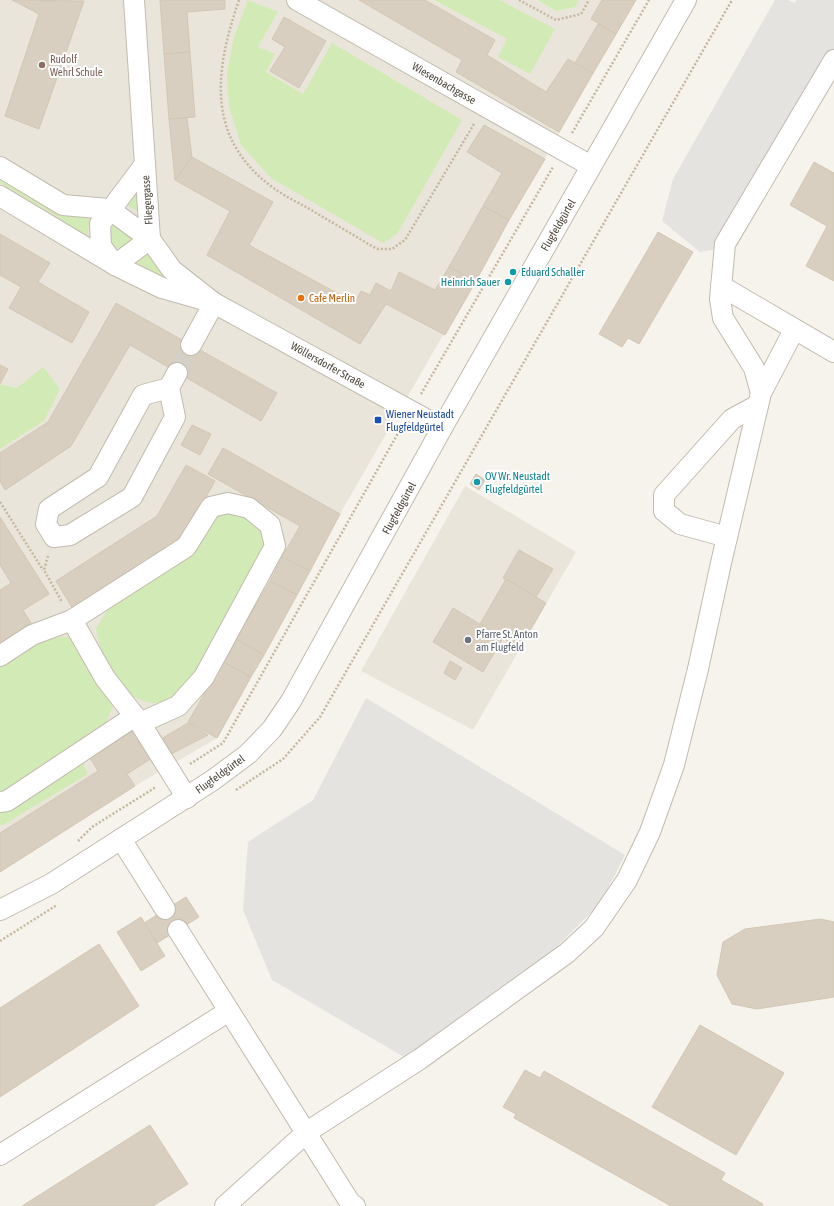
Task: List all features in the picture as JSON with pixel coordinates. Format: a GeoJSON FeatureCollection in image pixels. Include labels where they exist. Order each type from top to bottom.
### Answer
{"type":"FeatureCollection","features":[{"type":"Feature","properties":{"kind":"street","name":"Fliegergasse"},"geometry":{"type":"LineString","coordinates":[[134,0],[145,164],[150,239],[115,265],[101,246],[100,224],[109,209],[145,164]]}},
{"type":"Feature","properties":{"kind":"street","name":"Wiesenbachgasse"},"geometry":{"type":"LineString","coordinates":[[297,0],[318,5],[485,106],[592,166]]}},
{"type":"Feature","properties":{"kind":"street","name":"Flugfeldgürtel"},"geometry":{"type":"LineString","coordinates":[[0,910],[51,884],[187,798],[248,754],[272,729],[291,701],[442,428],[686,0]]}},
{"type":"Feature","properties":{"kind":"street"},"geometry":{"type":"LineString","coordinates":[[760,399],[754,368],[723,318],[720,299],[725,244],[834,60]]}},
{"type":"Feature","properties":{"kind":"street"},"geometry":{"type":"LineString","coordinates":[[0,167],[63,205],[109,209]]}},
{"type":"Feature","properties":{"kind":"street","name":"Wöllersdorfer Straße"},"geometry":{"type":"LineString","coordinates":[[0,196],[115,265],[162,288],[214,302]]}},
{"type":"Feature","properties":{"kind":"street","name":"Wöllersdorfer Straße"},"geometry":{"type":"LineString","coordinates":[[109,209],[150,239],[172,270],[214,302],[442,428]]}},
{"type":"Feature","properties":{"kind":"street"},"geometry":{"type":"LineString","coordinates":[[721,286],[834,352]]}},
{"type":"Feature","properties":{"kind":"street"},"geometry":{"type":"LineString","coordinates":[[191,346],[214,302]]}},
{"type":"Feature","properties":{"kind":"street"},"geometry":{"type":"LineString","coordinates":[[225,1206],[307,1132],[420,1059],[567,953],[594,928],[627,880],[650,832],[674,765],[698,669],[727,537],[760,399],[794,330]]}},
{"type":"Feature","properties":{"kind":"street"},"geometry":{"type":"LineString","coordinates":[[173,380],[175,417],[132,497],[70,535],[54,537],[46,524],[49,509],[98,477],[143,396],[173,380]]}},
{"type":"Feature","properties":{"kind":"street"},"geometry":{"type":"LineString","coordinates":[[727,537],[680,524],[664,511],[664,495],[732,419],[760,399]]}},
{"type":"Feature","properties":{"kind":"street"},"geometry":{"type":"LineString","coordinates":[[0,656],[32,635],[72,620],[186,548],[211,507],[228,503],[249,508],[270,525],[275,546],[204,677],[178,706],[137,719],[8,801],[0,802]]}},
{"type":"Feature","properties":{"kind":"street"},"geometry":{"type":"LineString","coordinates":[[72,620],[106,678],[137,719],[187,798]]}},
{"type":"Feature","properties":{"kind":"street"},"geometry":{"type":"LineString","coordinates":[[121,839],[165,910]]}},
{"type":"Feature","properties":{"kind":"street"},"geometry":{"type":"LineString","coordinates":[[178,930],[307,1132],[351,1204],[355,1206]]}},
{"type":"Feature","properties":{"kind":"street"},"geometry":{"type":"LineString","coordinates":[[0,1156],[229,1011]]}},
{"type":"Feature","properties":{"kind":"path"},"geometry":{"type":"LineString","coordinates":[[239,0],[228,30],[220,72],[223,118],[232,142],[251,168],[272,187],[377,249],[392,249],[405,240],[485,106]]}},
{"type":"Feature","properties":{"kind":"path"},"geometry":{"type":"LineString","coordinates":[[519,0],[556,20],[581,14],[589,0]]}},
{"type":"Feature","properties":{"kind":"path"},"geometry":{"type":"LineString","coordinates":[[423,390],[649,0]]}},
{"type":"Feature","properties":{"kind":"path"},"geometry":{"type":"LineString","coordinates":[[77,842],[92,827],[223,743],[398,434]]}},
{"type":"Feature","properties":{"kind":"path"},"geometry":{"type":"LineString","coordinates":[[0,502],[44,570],[72,620]]}},
{"type":"Feature","properties":{"kind":"path"},"geometry":{"type":"LineString","coordinates":[[44,570],[54,537]]}},
{"type":"Feature","properties":{"kind":"shaded area"},"geometry":{"type":"Polygon","coordinates":[[[0,0],[434,0],[508,39],[554,29],[500,0],[537,0],[556,11],[575,7],[579,0],[636,0],[340,514],[217,738],[135,786],[0,872],[0,825],[3,825],[0,664],[0,449],[44,421],[17,388],[0,384],[0,0]],[[278,12],[227,72],[304,95],[266,72],[258,47],[278,12]]]}},
{"type":"Feature","properties":{"kind":"shaded area"},"geometry":{"type":"Polygon","coordinates":[[[775,0],[788,0],[794,3],[797,0],[834,0],[834,77],[737,246],[700,252],[662,221],[673,179],[775,0]]]}},
{"type":"Feature","properties":{"kind":"shaded area"},"geometry":{"type":"Polygon","coordinates":[[[465,486],[576,552],[473,730],[361,671],[465,486]]]}},
{"type":"Feature","properties":{"kind":"shaded area"},"geometry":{"type":"Polygon","coordinates":[[[366,698],[625,855],[600,904],[555,948],[404,1057],[272,980],[243,910],[248,842],[313,800],[366,698]]]}},
{"type":"Feature","properties":{"kind":"green space"},"geometry":{"type":"Polygon","coordinates":[[[248,0],[278,12],[258,47],[275,54],[266,72],[303,94],[332,43],[462,120],[397,234],[383,243],[271,178],[241,145],[229,107],[227,72],[234,37],[248,0]]]}},
{"type":"Feature","properties":{"kind":"green space"},"geometry":{"type":"Polygon","coordinates":[[[434,0],[500,0],[555,29],[530,74],[498,57],[507,39],[434,0]]]}},
{"type":"Feature","properties":{"kind":"green space"},"geometry":{"type":"Polygon","coordinates":[[[537,0],[579,0],[575,7],[556,11],[537,0]]]}},
{"type":"Feature","properties":{"kind":"green space"},"geometry":{"type":"Polygon","coordinates":[[[0,176],[90,217],[87,237],[56,216],[0,183],[0,176]]]}},
{"type":"Feature","properties":{"kind":"green space"},"geometry":{"type":"Polygon","coordinates":[[[136,186],[144,216],[124,203],[136,186]]]}},
{"type":"Feature","properties":{"kind":"green space"},"geometry":{"type":"Polygon","coordinates":[[[109,221],[136,239],[121,249],[111,246],[109,221]]]}},
{"type":"Feature","properties":{"kind":"green space"},"geometry":{"type":"Polygon","coordinates":[[[147,252],[168,277],[165,278],[132,260],[147,252]]]}},
{"type":"Feature","properties":{"kind":"green space"},"geometry":{"type":"Polygon","coordinates":[[[43,367],[60,389],[44,421],[0,449],[0,384],[17,388],[43,367]]]}},
{"type":"Feature","properties":{"kind":"green space"},"geometry":{"type":"Polygon","coordinates":[[[225,512],[246,516],[265,531],[268,547],[207,657],[188,685],[174,699],[165,702],[150,702],[136,698],[120,686],[114,678],[101,648],[96,629],[110,606],[212,518],[225,512]]]}},
{"type":"Feature","properties":{"kind":"green space"},"geometry":{"type":"Polygon","coordinates":[[[40,637],[70,637],[113,705],[104,729],[75,747],[88,774],[3,825],[0,825],[0,664],[40,637]]]}},
{"type":"Feature","properties":{"kind":"building","name":"Rudolf Wehrl Schule"},"geometry":{"type":"Polygon","coordinates":[[[12,0],[84,1],[39,129],[5,116],[39,14],[12,0]]]}},
{"type":"Feature","properties":{"kind":"building"},"geometry":{"type":"Polygon","coordinates":[[[160,0],[225,0],[225,9],[187,12],[190,52],[164,54],[160,0]]]}},
{"type":"Feature","properties":{"kind":"building"},"geometry":{"type":"Polygon","coordinates":[[[359,0],[425,0],[495,40],[487,55],[546,92],[568,59],[593,73],[559,132],[456,72],[462,60],[359,0]]]}},
{"type":"Feature","properties":{"kind":"building"},"geometry":{"type":"Polygon","coordinates":[[[602,0],[636,0],[616,34],[591,19],[602,0]]]}},
{"type":"Feature","properties":{"kind":"building"},"geometry":{"type":"Polygon","coordinates":[[[284,17],[326,41],[299,88],[270,71],[285,47],[272,39],[284,17]]]}},
{"type":"Feature","properties":{"kind":"building"},"geometry":{"type":"Polygon","coordinates":[[[598,24],[616,34],[593,73],[575,63],[598,24]]]}},
{"type":"Feature","properties":{"kind":"building"},"geometry":{"type":"Polygon","coordinates":[[[190,52],[195,117],[169,119],[164,54],[190,52]]]}},
{"type":"Feature","properties":{"kind":"building"},"geometry":{"type":"Polygon","coordinates":[[[187,118],[192,157],[175,180],[169,119],[187,118]]]}},
{"type":"Feature","properties":{"kind":"building"},"geometry":{"type":"Polygon","coordinates":[[[484,125],[545,159],[509,220],[483,206],[502,173],[467,152],[484,125]]]}},
{"type":"Feature","properties":{"kind":"building"},"geometry":{"type":"Polygon","coordinates":[[[192,157],[273,202],[249,245],[355,303],[361,291],[370,295],[376,283],[391,291],[399,272],[435,290],[449,267],[476,281],[445,335],[386,304],[360,344],[207,255],[230,211],[175,180],[192,157]]]}},
{"type":"Feature","properties":{"kind":"building"},"geometry":{"type":"Polygon","coordinates":[[[814,162],[834,173],[834,281],[806,266],[827,226],[790,205],[814,162]]]}},
{"type":"Feature","properties":{"kind":"building"},"geometry":{"type":"Polygon","coordinates":[[[483,206],[509,220],[476,281],[449,267],[483,206]]]}},
{"type":"Feature","properties":{"kind":"building"},"geometry":{"type":"Polygon","coordinates":[[[658,232],[693,252],[639,344],[628,338],[622,347],[599,334],[658,232]]]}},
{"type":"Feature","properties":{"kind":"building"},"geometry":{"type":"Polygon","coordinates":[[[0,234],[50,263],[38,282],[89,312],[72,343],[9,308],[21,287],[0,275],[0,234]]]}},
{"type":"Feature","properties":{"kind":"building"},"geometry":{"type":"Polygon","coordinates":[[[116,303],[277,393],[261,421],[130,345],[71,446],[5,490],[0,481],[0,453],[48,422],[116,303]]]}},
{"type":"Feature","properties":{"kind":"building"},"geometry":{"type":"Polygon","coordinates":[[[0,365],[8,369],[0,384],[0,365]]]}},
{"type":"Feature","properties":{"kind":"building"},"geometry":{"type":"Polygon","coordinates":[[[192,425],[211,434],[200,455],[181,445],[192,425]]]}},
{"type":"Feature","properties":{"kind":"building"},"geometry":{"type":"Polygon","coordinates":[[[223,448],[340,514],[310,571],[282,557],[300,526],[208,474],[223,448]]]}},
{"type":"Feature","properties":{"kind":"building"},"geometry":{"type":"Polygon","coordinates":[[[186,465],[215,481],[181,541],[73,609],[56,581],[157,516],[186,465]]]}},
{"type":"Feature","properties":{"kind":"building","name":"OV Wr. Neustadt Flugfeldgürtel"},"geometry":{"type":"Polygon","coordinates":[[[476,474],[485,480],[479,490],[470,484],[476,474]]]}},
{"type":"Feature","properties":{"kind":"building"},"geometry":{"type":"Polygon","coordinates":[[[0,517],[49,594],[23,610],[32,625],[0,645],[0,590],[11,583],[0,565],[0,517]]]}},
{"type":"Feature","properties":{"kind":"building"},"geometry":{"type":"Polygon","coordinates":[[[519,550],[553,569],[536,597],[503,578],[519,550]]]}},
{"type":"Feature","properties":{"kind":"building"},"geometry":{"type":"Polygon","coordinates":[[[282,557],[310,571],[297,595],[270,581],[282,557]]]}},
{"type":"Feature","properties":{"kind":"building"},"geometry":{"type":"Polygon","coordinates":[[[506,579],[546,603],[520,648],[480,624],[506,579]]]}},
{"type":"Feature","properties":{"kind":"building"},"geometry":{"type":"Polygon","coordinates":[[[270,581],[297,595],[264,655],[236,639],[270,581]]]}},
{"type":"Feature","properties":{"kind":"building","name":"Pfarre St. Anton am Flugfeld"},"geometry":{"type":"Polygon","coordinates":[[[453,608],[503,638],[483,672],[433,642],[453,608]]]}},
{"type":"Feature","properties":{"kind":"building"},"geometry":{"type":"Polygon","coordinates":[[[236,639],[264,655],[251,677],[223,662],[236,639]]]}},
{"type":"Feature","properties":{"kind":"building"},"geometry":{"type":"Polygon","coordinates":[[[450,661],[462,668],[455,680],[444,673],[450,661]]]}},
{"type":"Feature","properties":{"kind":"building"},"geometry":{"type":"Polygon","coordinates":[[[223,662],[251,677],[217,738],[188,722],[223,662]]]}},
{"type":"Feature","properties":{"kind":"building"},"geometry":{"type":"Polygon","coordinates":[[[188,723],[208,735],[171,754],[161,739],[188,723]]]}},
{"type":"Feature","properties":{"kind":"building"},"geometry":{"type":"Polygon","coordinates":[[[134,730],[152,758],[127,774],[135,786],[0,872],[0,833],[98,771],[90,758],[134,730]]]}},
{"type":"Feature","properties":{"kind":"building"},"geometry":{"type":"Polygon","coordinates":[[[186,897],[199,917],[157,943],[144,923],[186,897]]]}},
{"type":"Feature","properties":{"kind":"building"},"geometry":{"type":"Polygon","coordinates":[[[141,917],[165,956],[141,971],[117,932],[141,917]]]}},
{"type":"Feature","properties":{"kind":"building"},"geometry":{"type":"Polygon","coordinates":[[[821,919],[834,922],[834,997],[757,1009],[732,1004],[717,975],[723,942],[745,929],[821,919]]]}},
{"type":"Feature","properties":{"kind":"building"},"geometry":{"type":"Polygon","coordinates":[[[99,944],[139,1006],[0,1097],[0,1008],[99,944]]]}},
{"type":"Feature","properties":{"kind":"building"},"geometry":{"type":"Polygon","coordinates":[[[700,1025],[784,1073],[736,1155],[652,1107],[700,1025]]]}},
{"type":"Feature","properties":{"kind":"building"},"geometry":{"type":"Polygon","coordinates":[[[525,1070],[540,1078],[544,1071],[725,1173],[721,1180],[763,1204],[762,1206],[671,1206],[514,1118],[516,1114],[503,1107],[525,1070]]]}},
{"type":"Feature","properties":{"kind":"building"},"geometry":{"type":"Polygon","coordinates":[[[150,1125],[188,1184],[153,1206],[22,1206],[150,1125]]]}},
{"type":"Feature","properties":{"kind":"tunnel"},"geometry":{"type":"LineString","coordinates":[[177,373],[191,345]]}},
{"type":"Feature","properties":{"kind":"place","name":"Rudolf Wehrl Schule"},"geometry":{"type":"Point","coordinates":[42,65]}},
{"type":"Feature","properties":{"kind":"place","name":"Eduard Schaller"},"geometry":{"type":"Point","coordinates":[513,272]}},
{"type":"Feature","properties":{"kind":"place","name":"Heinrich Sauer"},"geometry":{"type":"Point","coordinates":[508,282]}},
{"type":"Feature","properties":{"kind":"place","name":"Cafe Merlin"},"geometry":{"type":"Point","coordinates":[301,298]}},
{"type":"Feature","properties":{"kind":"place","name":"Wiener Neustadt Flugfeldgürtel"},"geometry":{"type":"Point","coordinates":[378,420]}},
{"type":"Feature","properties":{"kind":"place","name":"OV Wr. Neustadt Flugfeldgürtel"},"geometry":{"type":"Point","coordinates":[477,482]}},
{"type":"Feature","properties":{"kind":"place","name":"Pfarre St. Anton am Flugfeld"},"geometry":{"type":"Point","coordinates":[468,640]}}]}
